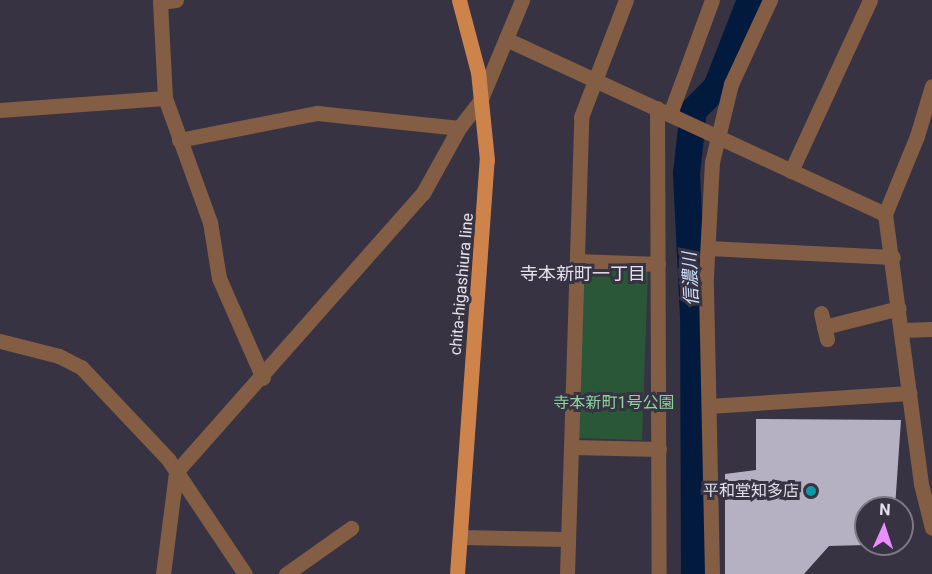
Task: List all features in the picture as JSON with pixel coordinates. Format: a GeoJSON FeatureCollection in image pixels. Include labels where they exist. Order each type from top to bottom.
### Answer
{"type":"FeatureCollection","features":[{"type":"Feature","properties":{"kind":"main road","name":"chita-higashiura line"},"geometry":{"type":"LineString","coordinates":[[457,574],[487,204],[487,160],[478,72],[459,0]]}},
{"type":"Feature","properties":{"kind":"street"},"geometry":{"type":"LineString","coordinates":[[176,0],[160,2],[165,98],[210,222],[219,278],[263,378]]}},
{"type":"Feature","properties":{"kind":"street"},"geometry":{"type":"LineString","coordinates":[[163,574],[176,472],[263,378],[423,193],[459,128],[480,101],[522,0]]}},
{"type":"Feature","properties":{"kind":"street"},"geometry":{"type":"LineString","coordinates":[[567,574],[581,117],[597,82],[626,0]]}},
{"type":"Feature","properties":{"kind":"street"},"geometry":{"type":"LineString","coordinates":[[659,574],[658,264],[666,112],[712,0]]}},
{"type":"Feature","properties":{"kind":"street"},"geometry":{"type":"LineString","coordinates":[[712,574],[708,248],[712,162],[732,84],[770,0]]}},
{"type":"Feature","properties":{"kind":"street"},"geometry":{"type":"LineString","coordinates":[[791,171],[864,2]]}},
{"type":"Feature","properties":{"kind":"street"},"geometry":{"type":"LineString","coordinates":[[506,39],[885,214]]}},
{"type":"Feature","properties":{"kind":"street"},"geometry":{"type":"LineString","coordinates":[[932,86],[918,136],[885,214],[921,484],[932,528]]}},
{"type":"Feature","properties":{"kind":"street"},"geometry":{"type":"LineString","coordinates":[[0,110],[165,98]]}},
{"type":"Feature","properties":{"kind":"street"},"geometry":{"type":"LineString","coordinates":[[179,140],[317,113],[459,128]]}},
{"type":"Feature","properties":{"kind":"street"},"geometry":{"type":"LineString","coordinates":[[708,248],[892,257]]}},
{"type":"Feature","properties":{"kind":"street"},"geometry":{"type":"LineString","coordinates":[[577,261],[658,264]]}},
{"type":"Feature","properties":{"kind":"street"},"geometry":{"type":"LineString","coordinates":[[824,327],[899,308]]}},
{"type":"Feature","properties":{"kind":"street"},"geometry":{"type":"LineString","coordinates":[[902,330],[932,329]]}},
{"type":"Feature","properties":{"kind":"street"},"geometry":{"type":"LineString","coordinates":[[0,341],[59,356],[81,368],[138,424],[176,472],[245,574]]}},
{"type":"Feature","properties":{"kind":"street"},"geometry":{"type":"LineString","coordinates":[[709,406],[910,393]]}},
{"type":"Feature","properties":{"kind":"street"},"geometry":{"type":"LineString","coordinates":[[572,447],[659,449]]}},
{"type":"Feature","properties":{"kind":"street"},"geometry":{"type":"LineString","coordinates":[[286,574],[351,528]]}},
{"type":"Feature","properties":{"kind":"street"},"geometry":{"type":"LineString","coordinates":[[460,537],[568,539]]}},
{"type":"Feature","properties":{"kind":"green space","name":"寺本新町1号公園"},"geometry":{"type":"Polygon","coordinates":[[[584,268],[648,270],[642,440],[578,438],[584,268]]]}},
{"type":"Feature","properties":{"kind":"building","name":"平和堂知多店"},"geometry":{"type":"Polygon","coordinates":[[[756,419],[901,420],[896,496],[854,496],[854,545],[829,546],[804,574],[725,574],[725,474],[756,470],[756,419]]]}},
{"type":"Feature","properties":{"kind":"waterway","name":"信濃川"},"geometry":{"type":"LineString","coordinates":[[694,574],[693,317],[686,173],[693,110],[716,87],[750,0]]}},
{"type":"Feature","properties":{"kind":"place","name":"平和堂知多店"},"geometry":{"type":"Point","coordinates":[811,491]}},
{"type":"Feature","properties":{"kind":"district","name":"寺本新町一丁目"},"geometry":{"type":"Point","coordinates":[583,274]}}]}
